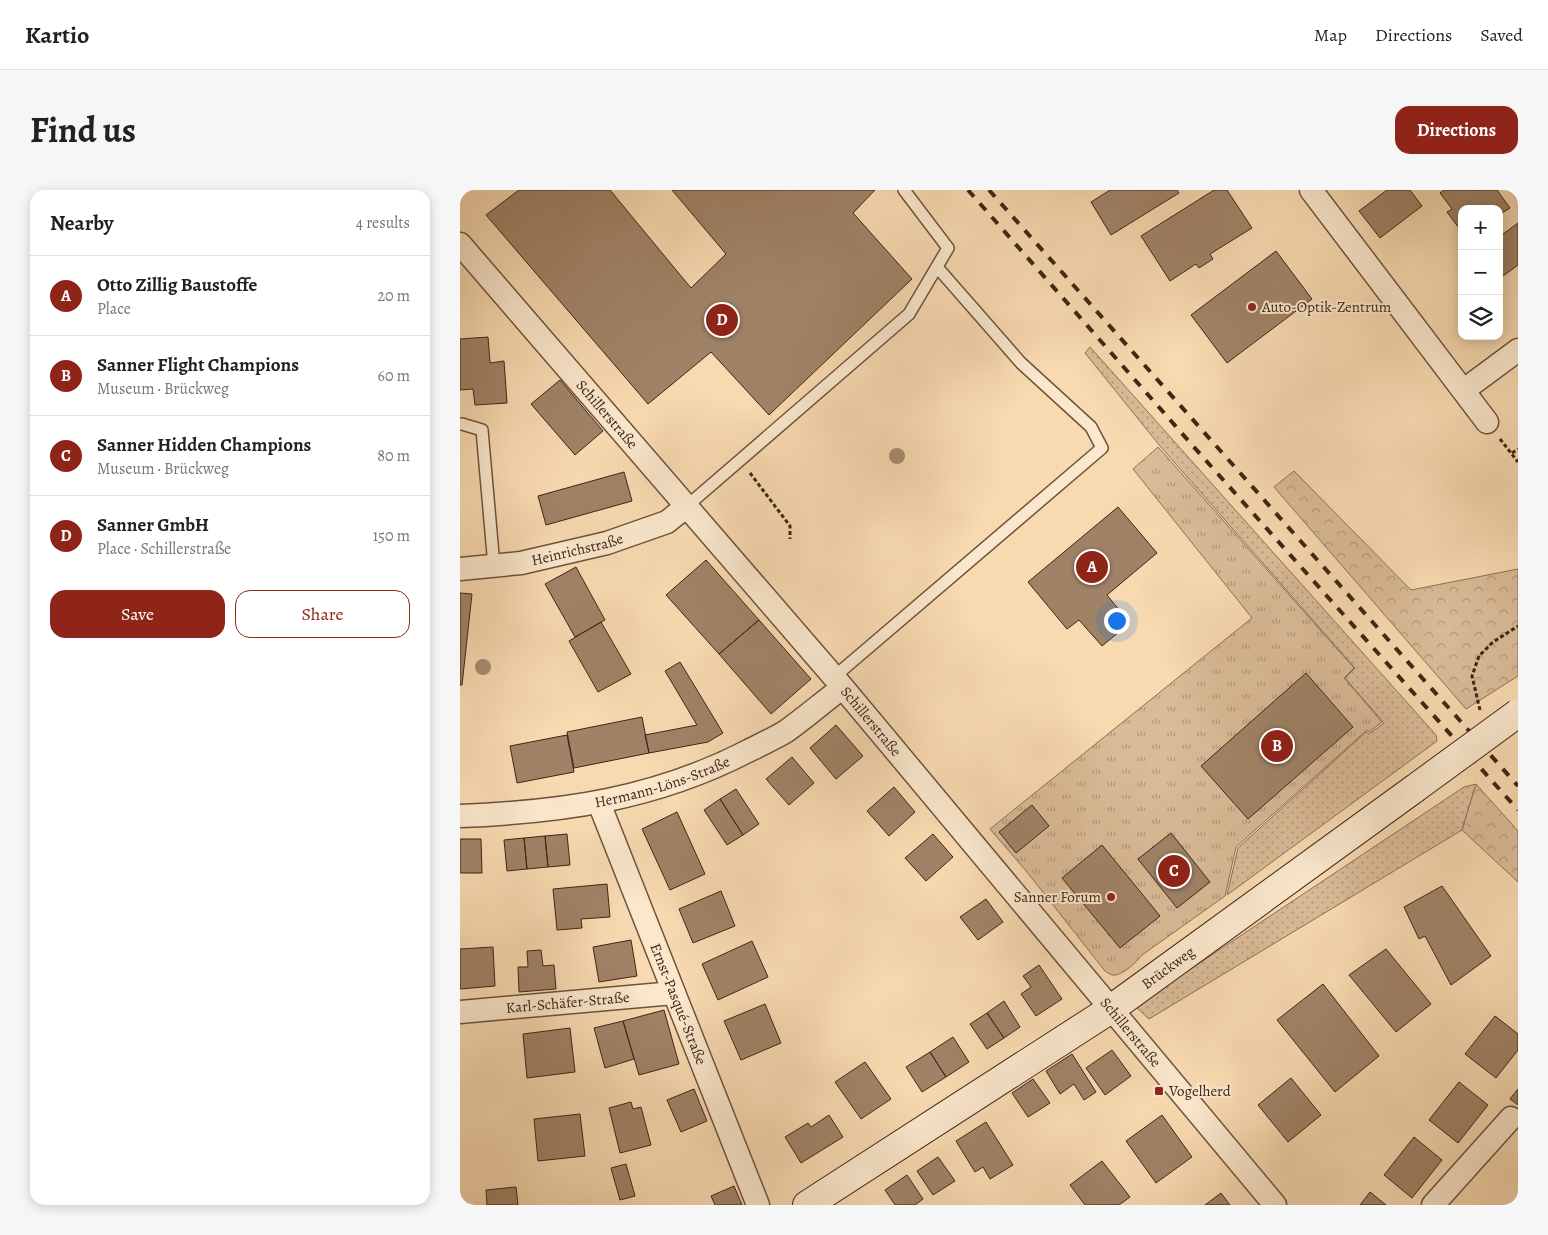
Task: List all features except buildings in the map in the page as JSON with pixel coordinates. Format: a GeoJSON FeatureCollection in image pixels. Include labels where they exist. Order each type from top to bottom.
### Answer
{"type":"FeatureCollection","features":[{"type":"Feature","properties":{"kind":"street"},"geometry":{"type":"LineString","coordinates":[[1311,190],[1464,390],[1486,422]]}},
{"type":"Feature","properties":{"kind":"street","name":"Schillerstraße"},"geometry":{"type":"LineString","coordinates":[[460,244],[838,683],[1275,1205]]}},
{"type":"Feature","properties":{"kind":"street"},"geometry":{"type":"LineString","coordinates":[[1464,390],[1518,350]]}},
{"type":"Feature","properties":{"kind":"street","name":"Heinrichstraße"},"geometry":{"type":"LineString","coordinates":[[460,569],[521,564],[607,543],[667,522],[687,506]]}},
{"type":"Feature","properties":{"kind":"street","name":"Hermann-Löns-Straße"},"geometry":{"type":"LineString","coordinates":[[460,816],[512,814],[599,803],[662,787],[715,768],[784,733],[838,683]]}},
{"type":"Feature","properties":{"kind":"street","name":"Brückweg"},"geometry":{"type":"LineString","coordinates":[[807,1205],[1111,1009],[1518,713]]}},
{"type":"Feature","properties":{"kind":"street","name":"Ernst-Pasqué-Straße"},"geometry":{"type":"LineString","coordinates":[[599,803],[758,1205]]}},
{"type":"Feature","properties":{"kind":"street","name":"Karl-Schäfer-Straße"},"geometry":{"type":"LineString","coordinates":[[460,1012],[674,993]]}},
{"type":"Feature","properties":{"kind":"street"},"geometry":{"type":"LineString","coordinates":[[1433,1205],[1511,1118]]}},
{"type":"Feature","properties":{"kind":"lane"},"geometry":{"type":"LineString","coordinates":[[687,506],[910,314],[948,248],[904,190]]}},
{"type":"Feature","properties":{"kind":"lane"},"geometry":{"type":"LineString","coordinates":[[838,683],[1102,448],[1091,428],[1021,363],[937,267]]}},
{"type":"Feature","properties":{"kind":"lane"},"geometry":{"type":"LineString","coordinates":[[460,424],[482,430],[494,566]]}},
{"type":"Feature","properties":{"kind":"path"},"geometry":{"type":"LineString","coordinates":[[1486,422],[1518,462]]}},
{"type":"Feature","properties":{"kind":"path"},"geometry":{"type":"LineString","coordinates":[[1512,454],[1518,449]]}},
{"type":"Feature","properties":{"kind":"path"},"geometry":{"type":"LineString","coordinates":[[740,460],[790,526],[790,539]]}},
{"type":"Feature","properties":{"kind":"path"},"geometry":{"type":"LineString","coordinates":[[1486,718],[1480,710],[1472,676],[1474,669],[1479,656],[1493,642],[1518,626]]}},
{"type":"Feature","properties":{"kind":"green space"},"geometry":{"type":"Polygon","coordinates":[[[1090,347],[1436,735],[1437,741],[1227,895],[1238,848],[1366,732],[1369,734],[1384,723],[1345,678],[1355,668],[1160,446],[1085,353],[1090,347]]]}},
{"type":"Feature","properties":{"kind":"green space"},"geometry":{"type":"Polygon","coordinates":[[[1158,447],[1354,668],[1344,678],[1382,722],[1369,732],[1367,730],[1236,847],[1225,896],[1142,955],[1125,971],[1112,975],[1105,971],[1027,872],[990,829],[1252,618],[1133,469],[1158,447]]]}},
{"type":"Feature","properties":{"kind":"green space"},"geometry":{"type":"Polygon","coordinates":[[[1294,471],[1411,590],[1518,569],[1518,676],[1466,709],[1274,487],[1294,471]]]}},
{"type":"Feature","properties":{"kind":"green space"},"geometry":{"type":"Polygon","coordinates":[[[1476,784],[1462,830],[1149,1019],[1135,1006],[1464,787],[1476,784]]]}},
{"type":"Feature","properties":{"kind":"green space"},"geometry":{"type":"Polygon","coordinates":[[[1476,784],[1518,831],[1518,882],[1462,830],[1476,784]]]}},
{"type":"Feature","properties":{"kind":"railway"},"geometry":{"type":"LineString","coordinates":[[968,190],[1201,455],[1518,810]]}},
{"type":"Feature","properties":{"kind":"railway"},"geometry":{"type":"LineString","coordinates":[[989,190],[1518,786]]}},
{"type":"Feature","properties":{"kind":"place","name":"Auto-Optik-Zentrum"},"geometry":{"type":"Point","coordinates":[1252,307]}},
{"type":"Feature","properties":{"kind":"place","name":"Sanner GmbH"},"geometry":{"type":"Point","coordinates":[722,320]}},
{"type":"Feature","properties":{"kind":"place","name":"Otto Zillig Baustoffe"},"geometry":{"type":"Point","coordinates":[1092,567]}},
{"type":"Feature","properties":{"kind":"place","name":"Sanner Flight Champions"},"geometry":{"type":"Point","coordinates":[1277,746]}},
{"type":"Feature","properties":{"kind":"place","name":"Sanner Hidden Champions"},"geometry":{"type":"Point","coordinates":[1174,871]}},
{"type":"Feature","properties":{"kind":"place","name":"Sanner Forum"},"geometry":{"type":"Point","coordinates":[1111,897]}},
{"type":"Feature","properties":{"kind":"place","name":"Vogelherd"},"geometry":{"type":"Point","coordinates":[1159,1091]}}]}
